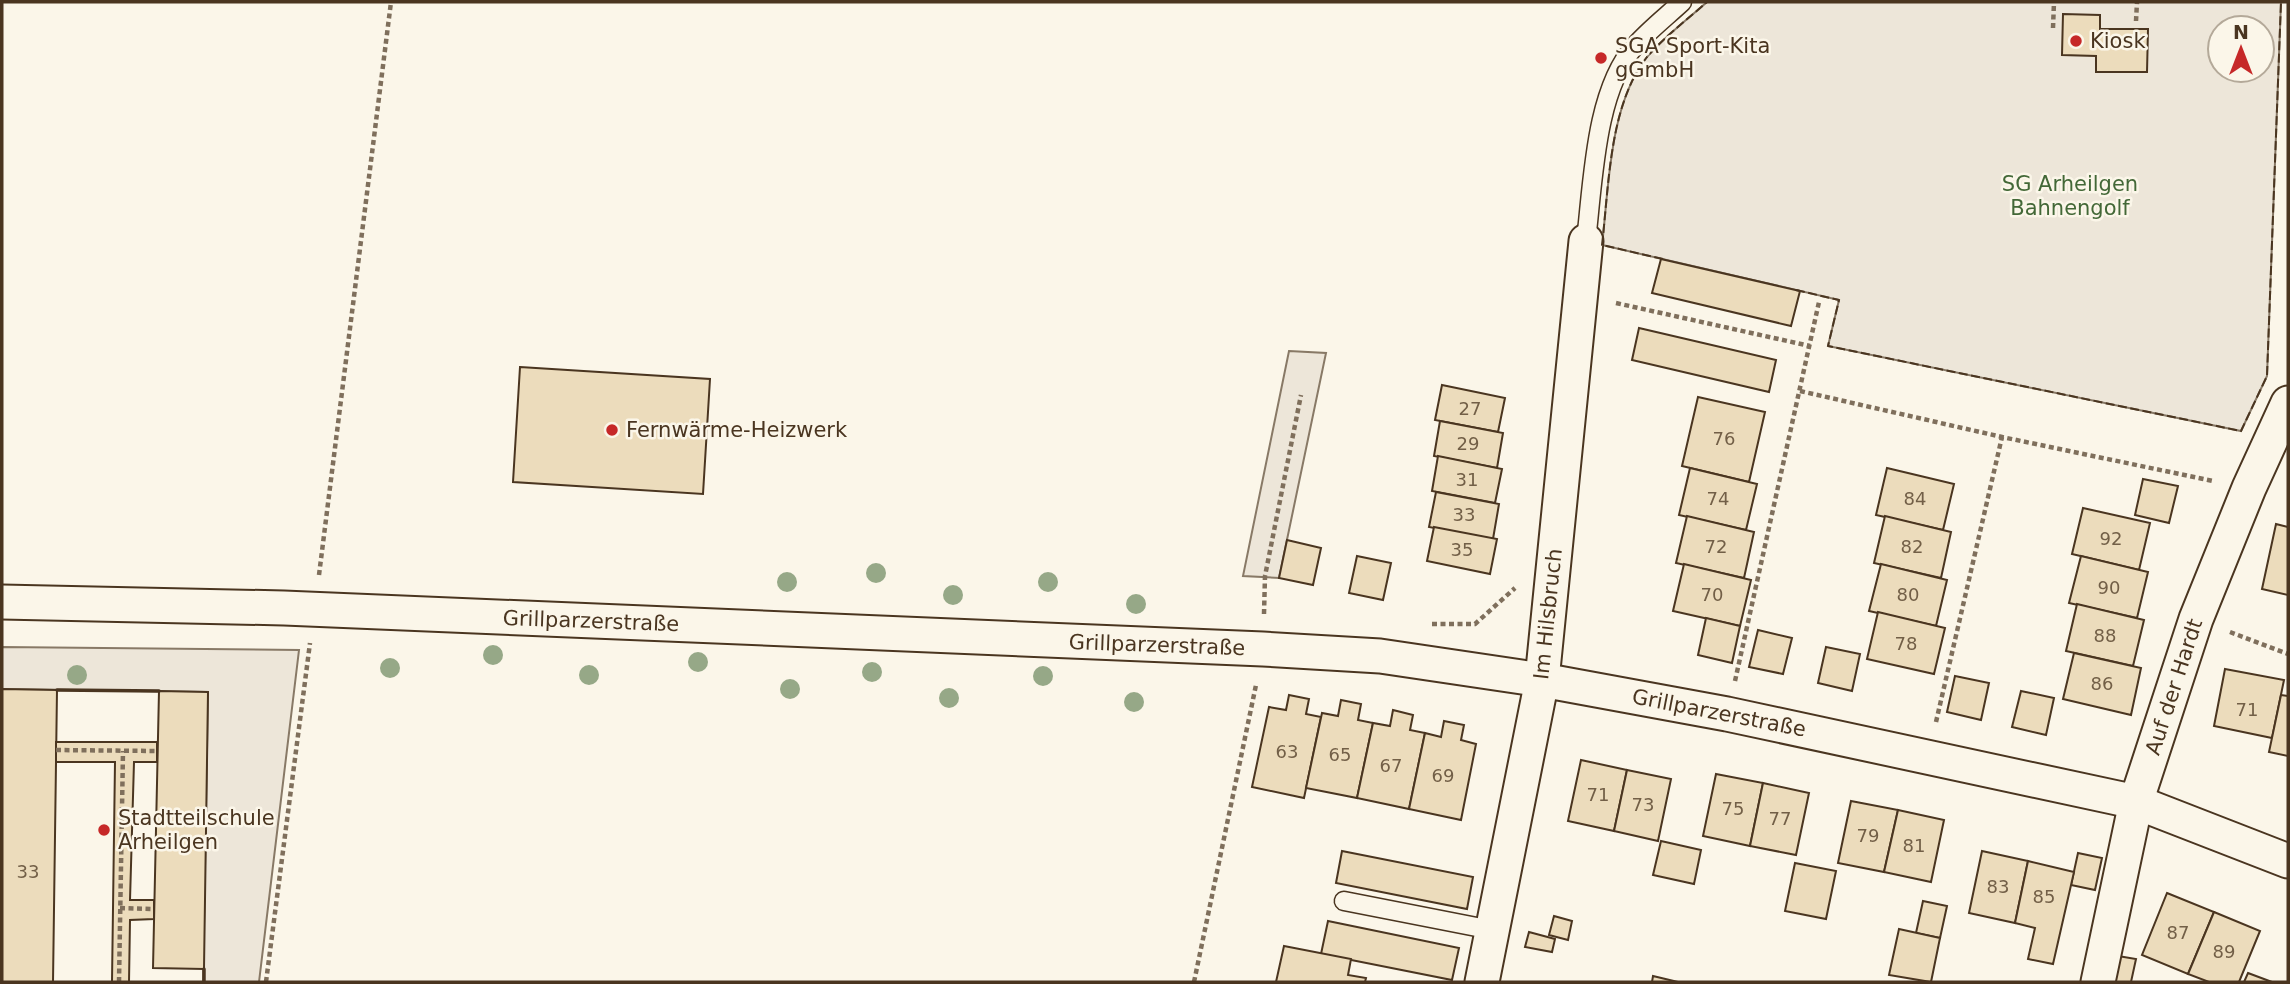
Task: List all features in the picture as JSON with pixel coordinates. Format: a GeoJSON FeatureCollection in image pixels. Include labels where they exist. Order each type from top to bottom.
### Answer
{"type":"FeatureCollection","features":[{"type":"Feature","properties":{"kind":"street","name":"Im Hilsbruch"},"geometry":{"type":"LineString","coordinates":[[1482,982],[1542,680],[1586,241]]}},
{"type":"Feature","properties":{"kind":"street","name":"Auf der Hardt"},"geometry":{"type":"LineString","coordinates":[[2098,982],[2136,802],[2196,619],[2249,488],[2288,403]]}},
{"type":"Feature","properties":{"kind":"street","name":"Grillparzerstraße"},"geometry":{"type":"LineString","coordinates":[[2,602],[314,609],[1380,656],[1542,680],[1727,714],[2136,802],[2288,861]]}},
{"type":"Feature","properties":{"kind":"lane"},"geometry":{"type":"LineString","coordinates":[[1586,241],[1600,120],[1619,69],[1634,47],[1682,2]]}},
{"type":"Feature","properties":{"kind":"lane"},"geometry":{"type":"LineString","coordinates":[[1344,901],[1492,930]]}},
{"type":"Feature","properties":{"kind":"path"},"geometry":{"type":"LineString","coordinates":[[266,982],[391,2]]}},
{"type":"Feature","properties":{"kind":"path"},"geometry":{"type":"LineString","coordinates":[[2053,28],[2054,2]]}},
{"type":"Feature","properties":{"kind":"path"},"geometry":{"type":"LineString","coordinates":[[2136,21],[2137,2]]}},
{"type":"Feature","properties":{"kind":"path"},"geometry":{"type":"LineString","coordinates":[[1581,295],[1810,346]]}},
{"type":"Feature","properties":{"kind":"path"},"geometry":{"type":"LineString","coordinates":[[1727,714],[1819,302]]}},
{"type":"Feature","properties":{"kind":"path"},"geometry":{"type":"LineString","coordinates":[[1800,391],[2002,437],[2249,488]]}},
{"type":"Feature","properties":{"kind":"path"},"geometry":{"type":"LineString","coordinates":[[1194,982],[1263,649],[1265,576],[1301,395]]}},
{"type":"Feature","properties":{"kind":"path"},"geometry":{"type":"LineString","coordinates":[[1927,757],[2002,437]]}},
{"type":"Feature","properties":{"kind":"path"},"geometry":{"type":"LineString","coordinates":[[1424,624],[1475,624],[1517,587]]}},
{"type":"Feature","properties":{"kind":"path"},"geometry":{"type":"LineString","coordinates":[[1264,615],[1276,616]]}},
{"type":"Feature","properties":{"kind":"path"},"geometry":{"type":"LineString","coordinates":[[2196,619],[2288,654]]}},
{"type":"Feature","properties":{"kind":"path"},"geometry":{"type":"LineString","coordinates":[[56,750],[157,751]]}},
{"type":"Feature","properties":{"kind":"path"},"geometry":{"type":"LineString","coordinates":[[119,982],[123,751]]}},
{"type":"Feature","properties":{"kind":"path"},"geometry":{"type":"LineString","coordinates":[[120,908],[154,909]]}},
{"type":"Feature","properties":{"kind":"green space","name":"SG Arheilgen Bahnengolf"},"geometry":{"type":"Polygon","coordinates":[[[1707,2],[2281,2],[2267,376],[2241,431],[1828,346],[1839,300],[1602,245],[1609,172],[1625,98],[1634,76],[1647,57],[1707,2]]]}},
{"type":"Feature","properties":{"kind":"green space"},"geometry":{"type":"Polygon","coordinates":[[[1289,351],[1326,353],[1279,578],[1243,576],[1289,351]]]}},
{"type":"Feature","properties":{"kind":"green space"},"geometry":{"type":"Polygon","coordinates":[[[2,647],[299,650],[259,982],[203,982],[208,692],[2,689],[2,647]]]}},
{"type":"Feature","properties":{"kind":"building"},"geometry":{"type":"Polygon","coordinates":[[[2063,14],[2100,15],[2100,29],[2148,29],[2147,72],[2096,72],[2096,56],[2062,55],[2063,14]]]}},
{"type":"Feature","properties":{"kind":"building"},"geometry":{"type":"Polygon","coordinates":[[[1661,259],[1800,291],[1791,326],[1652,293],[1661,259]]]}},
{"type":"Feature","properties":{"kind":"building"},"geometry":{"type":"Polygon","coordinates":[[[1639,328],[1776,360],[1769,392],[1632,360],[1639,328]]]}},
{"type":"Feature","properties":{"kind":"building","name":"Fernwärme-Heizwerk"},"geometry":{"type":"Polygon","coordinates":[[[520,367],[710,379],[703,494],[513,482],[520,367]]]}},
{"type":"Feature","properties":{"kind":"building"},"geometry":{"type":"Polygon","coordinates":[[[1442,385],[1505,398],[1498,432],[1435,420],[1442,385]]]}},
{"type":"Feature","properties":{"kind":"building"},"geometry":{"type":"Polygon","coordinates":[[[1698,397],[1765,412],[1749,482],[1682,466],[1698,397]]]}},
{"type":"Feature","properties":{"kind":"building"},"geometry":{"type":"Polygon","coordinates":[[[1440,421],[1503,433],[1497,468],[1434,456],[1440,421]]]}},
{"type":"Feature","properties":{"kind":"building"},"geometry":{"type":"Polygon","coordinates":[[[1438,456],[1502,469],[1495,503],[1432,491],[1438,456]]]}},
{"type":"Feature","properties":{"kind":"building"},"geometry":{"type":"Polygon","coordinates":[[[1690,468],[1757,484],[1746,530],[1679,515],[1690,468]]]}},
{"type":"Feature","properties":{"kind":"building"},"geometry":{"type":"Polygon","coordinates":[[[1887,468],[1954,484],[1943,530],[1876,515],[1887,468]]]}},
{"type":"Feature","properties":{"kind":"building"},"geometry":{"type":"Polygon","coordinates":[[[2143,479],[2178,486],[2169,523],[2135,515],[2143,479]]]}},
{"type":"Feature","properties":{"kind":"building"},"geometry":{"type":"Polygon","coordinates":[[[1436,492],[1499,504],[1493,539],[1429,527],[1436,492]]]}},
{"type":"Feature","properties":{"kind":"building"},"geometry":{"type":"Polygon","coordinates":[[[2083,508],[2150,523],[2139,570],[2072,554],[2083,508]]]}},
{"type":"Feature","properties":{"kind":"building"},"geometry":{"type":"Polygon","coordinates":[[[1687,516],[1754,532],[1744,578],[1676,563],[1687,516]]]}},
{"type":"Feature","properties":{"kind":"building"},"geometry":{"type":"Polygon","coordinates":[[[1885,516],[1951,532],[1941,578],[1874,563],[1885,516]]]}},
{"type":"Feature","properties":{"kind":"building"},"geometry":{"type":"Polygon","coordinates":[[[2276,524],[2288,527],[2288,595],[2262,589],[2276,524]]]}},
{"type":"Feature","properties":{"kind":"building"},"geometry":{"type":"Polygon","coordinates":[[[1434,527],[1497,539],[1490,574],[1427,561],[1434,527]]]}},
{"type":"Feature","properties":{"kind":"building"},"geometry":{"type":"Polygon","coordinates":[[[1287,540],[1321,548],[1313,585],[1279,578],[1287,540]]]}},
{"type":"Feature","properties":{"kind":"building"},"geometry":{"type":"Polygon","coordinates":[[[1357,556],[1391,563],[1383,600],[1349,593],[1357,556]]]}},
{"type":"Feature","properties":{"kind":"building"},"geometry":{"type":"Polygon","coordinates":[[[2081,556],[2148,572],[2137,618],[2069,603],[2081,556]]]}},
{"type":"Feature","properties":{"kind":"building"},"geometry":{"type":"Polygon","coordinates":[[[1684,564],[1751,580],[1740,626],[1673,611],[1684,564]]]}},
{"type":"Feature","properties":{"kind":"building"},"geometry":{"type":"Polygon","coordinates":[[[1881,564],[1947,580],[1936,626],[1869,611],[1881,564]]]}},
{"type":"Feature","properties":{"kind":"building"},"geometry":{"type":"Polygon","coordinates":[[[2077,604],[2144,620],[2133,666],[2066,651],[2077,604]]]}},
{"type":"Feature","properties":{"kind":"building"},"geometry":{"type":"Polygon","coordinates":[[[1878,612],[1945,628],[1934,674],[1867,659],[1878,612]]]}},
{"type":"Feature","properties":{"kind":"building"},"geometry":{"type":"Polygon","coordinates":[[[1706,618],[1740,626],[1732,663],[1698,655],[1706,618]]]}},
{"type":"Feature","properties":{"kind":"building"},"geometry":{"type":"Polygon","coordinates":[[[1758,630],[1792,638],[1783,674],[1749,667],[1758,630]]]}},
{"type":"Feature","properties":{"kind":"building"},"geometry":{"type":"Polygon","coordinates":[[[1826,647],[1860,654],[1852,691],[1818,683],[1826,647]]]}},
{"type":"Feature","properties":{"kind":"building"},"geometry":{"type":"Polygon","coordinates":[[[2074,653],[2141,668],[2131,715],[2063,699],[2074,653]]]}},
{"type":"Feature","properties":{"kind":"building"},"geometry":{"type":"Polygon","coordinates":[[[2225,669],[2284,680],[2272,738],[2214,726],[2225,669]]]}},
{"type":"Feature","properties":{"kind":"building"},"geometry":{"type":"Polygon","coordinates":[[[1955,676],[1989,683],[1981,720],[1947,712],[1955,676]]]}},
{"type":"Feature","properties":{"kind":"building","name":"Stadtteilschule Arheilgen"},"geometry":{"type":"Polygon","coordinates":[[[2,689],[57,690],[53,982],[2,982],[2,689]]]}},
{"type":"Feature","properties":{"kind":"building"},"geometry":{"type":"Polygon","coordinates":[[[159,691],[208,692],[204,969],[153,968],[159,691]]]}},
{"type":"Feature","properties":{"kind":"building"},"geometry":{"type":"Polygon","coordinates":[[[2021,691],[2054,698],[2046,735],[2012,727],[2021,691]]]}},
{"type":"Feature","properties":{"kind":"building"},"geometry":{"type":"Polygon","coordinates":[[[1289,695],[1309,699],[1306,714],[1321,717],[1304,798],[1252,787],[1269,707],[1286,710],[1289,695]]]}},
{"type":"Feature","properties":{"kind":"building"},"geometry":{"type":"Polygon","coordinates":[[[2281,695],[2288,696],[2288,756],[2269,752],[2281,695]]]}},
{"type":"Feature","properties":{"kind":"building"},"geometry":{"type":"Polygon","coordinates":[[[1341,700],[1361,704],[1358,720],[1373,723],[1357,798],[1306,788],[1322,713],[1338,716],[1341,700]]]}},
{"type":"Feature","properties":{"kind":"building"},"geometry":{"type":"Polygon","coordinates":[[[1393,710],[1413,715],[1410,730],[1425,733],[1409,809],[1357,798],[1373,723],[1390,726],[1393,710]]]}},
{"type":"Feature","properties":{"kind":"building"},"geometry":{"type":"Polygon","coordinates":[[[1444,721],[1464,725],[1461,740],[1476,744],[1461,820],[1409,809],[1425,733],[1441,737],[1444,721]]]}},
{"type":"Feature","properties":{"kind":"building"},"geometry":{"type":"Polygon","coordinates":[[[56,742],[157,742],[157,762],[134,762],[130,900],[154,900],[154,919],[130,920],[129,982],[112,982],[115,762],[56,762],[56,742]]]}},
{"type":"Feature","properties":{"kind":"building"},"geometry":{"type":"Polygon","coordinates":[[[1581,760],[1627,770],[1614,831],[1568,821],[1581,760]]]}},
{"type":"Feature","properties":{"kind":"building"},"geometry":{"type":"Polygon","coordinates":[[[1627,770],[1671,779],[1658,841],[1614,831],[1627,770]]]}},
{"type":"Feature","properties":{"kind":"building"},"geometry":{"type":"Polygon","coordinates":[[[1716,774],[1763,783],[1750,846],[1703,836],[1716,774]]]}},
{"type":"Feature","properties":{"kind":"building"},"geometry":{"type":"Polygon","coordinates":[[[1763,783],[1809,793],[1796,855],[1750,846],[1763,783]]]}},
{"type":"Feature","properties":{"kind":"building"},"geometry":{"type":"Polygon","coordinates":[[[1851,801],[1898,810],[1884,872],[1838,863],[1851,801]]]}},
{"type":"Feature","properties":{"kind":"building"},"geometry":{"type":"Polygon","coordinates":[[[1898,810],[1944,820],[1931,882],[1884,872],[1898,810]]]}},
{"type":"Feature","properties":{"kind":"building"},"geometry":{"type":"Polygon","coordinates":[[[1661,841],[1701,850],[1694,884],[1653,875],[1661,841]]]}},
{"type":"Feature","properties":{"kind":"building"},"geometry":{"type":"Polygon","coordinates":[[[1342,851],[1473,877],[1467,909],[1336,883],[1342,851]]]}},
{"type":"Feature","properties":{"kind":"building"},"geometry":{"type":"Polygon","coordinates":[[[1982,851],[2028,861],[2015,923],[1969,913],[1982,851]]]}},
{"type":"Feature","properties":{"kind":"building"},"geometry":{"type":"Polygon","coordinates":[[[2078,853],[2102,858],[2095,890],[2071,885],[2078,853]]]}},
{"type":"Feature","properties":{"kind":"building"},"geometry":{"type":"Polygon","coordinates":[[[2028,861],[2074,872],[2053,964],[2028,959],[2035,928],[2015,923],[2028,861]]]}},
{"type":"Feature","properties":{"kind":"building"},"geometry":{"type":"Polygon","coordinates":[[[1795,863],[1836,871],[1826,919],[1785,911],[1795,863]]]}},
{"type":"Feature","properties":{"kind":"building"},"geometry":{"type":"Polygon","coordinates":[[[2167,893],[2214,912],[2188,974],[2142,955],[2167,893]]]}},
{"type":"Feature","properties":{"kind":"building"},"geometry":{"type":"Polygon","coordinates":[[[1923,901],[1947,906],[1940,938],[1916,933],[1923,901]]]}},
{"type":"Feature","properties":{"kind":"building"},"geometry":{"type":"Polygon","coordinates":[[[2214,912],[2260,931],[2239,982],[2209,982],[2188,974],[2214,912]]]}},
{"type":"Feature","properties":{"kind":"building"},"geometry":{"type":"Polygon","coordinates":[[[1554,916],[1572,921],[1568,940],[1549,935],[1554,916]]]}},
{"type":"Feature","properties":{"kind":"building"},"geometry":{"type":"Polygon","coordinates":[[[1328,921],[1459,948],[1452,980],[1321,954],[1328,921]]]}},
{"type":"Feature","properties":{"kind":"building"},"geometry":{"type":"Polygon","coordinates":[[[1899,929],[1940,938],[1931,982],[1889,975],[1899,929]]]}},
{"type":"Feature","properties":{"kind":"building"},"geometry":{"type":"Polygon","coordinates":[[[1529,932],[1555,939],[1552,952],[1525,947],[1529,932]]]}},
{"type":"Feature","properties":{"kind":"building"},"geometry":{"type":"Polygon","coordinates":[[[1284,946],[1351,959],[1348,975],[1366,978],[1365,982],[1276,982],[1284,946]]]}},
{"type":"Feature","properties":{"kind":"building"},"geometry":{"type":"Polygon","coordinates":[[[2118,956],[2136,959],[2131,982],[2112,982],[2118,956]]]}},
{"type":"Feature","properties":{"kind":"building"},"geometry":{"type":"Polygon","coordinates":[[[2248,973],[2272,982],[2244,982],[2248,973]]]}},
{"type":"Feature","properties":{"kind":"building"},"geometry":{"type":"Polygon","coordinates":[[[1653,976],[1678,982],[1652,982],[1653,976]]]}},
{"type":"Feature","properties":{"kind":"fence"},"geometry":{"type":"LineString","coordinates":[[1663,259],[1602,245],[1613,147],[1625,98],[1634,76],[1647,57],[1668,35],[1707,2]]}},
{"type":"Feature","properties":{"kind":"fence"},"geometry":{"type":"LineString","coordinates":[[1796,290],[1839,300],[1828,346],[2241,431],[2267,376],[2281,2]]}},
{"type":"Feature","properties":{"kind":"wall"},"geometry":{"type":"LineString","coordinates":[[57,690],[159,691]]}},
{"type":"Feature","properties":{"kind":"wall"},"geometry":{"type":"LineString","coordinates":[[204,969],[204,982]]}},
{"type":"Feature","properties":{"kind":"place","name":"Kiosk"},"geometry":{"type":"Point","coordinates":[2076,41]}},
{"type":"Feature","properties":{"kind":"place","name":"SGA Sport-Kita gGmbH"},"geometry":{"type":"Point","coordinates":[1601,58]}},
{"type":"Feature","properties":{"kind":"place","name":"Fernwärme-Heizwerk"},"geometry":{"type":"Point","coordinates":[612,430]}},
{"type":"Feature","properties":{"kind":"place","name":"Stadtteilschule Arheilgen"},"geometry":{"type":"Point","coordinates":[104,830]}}]}
